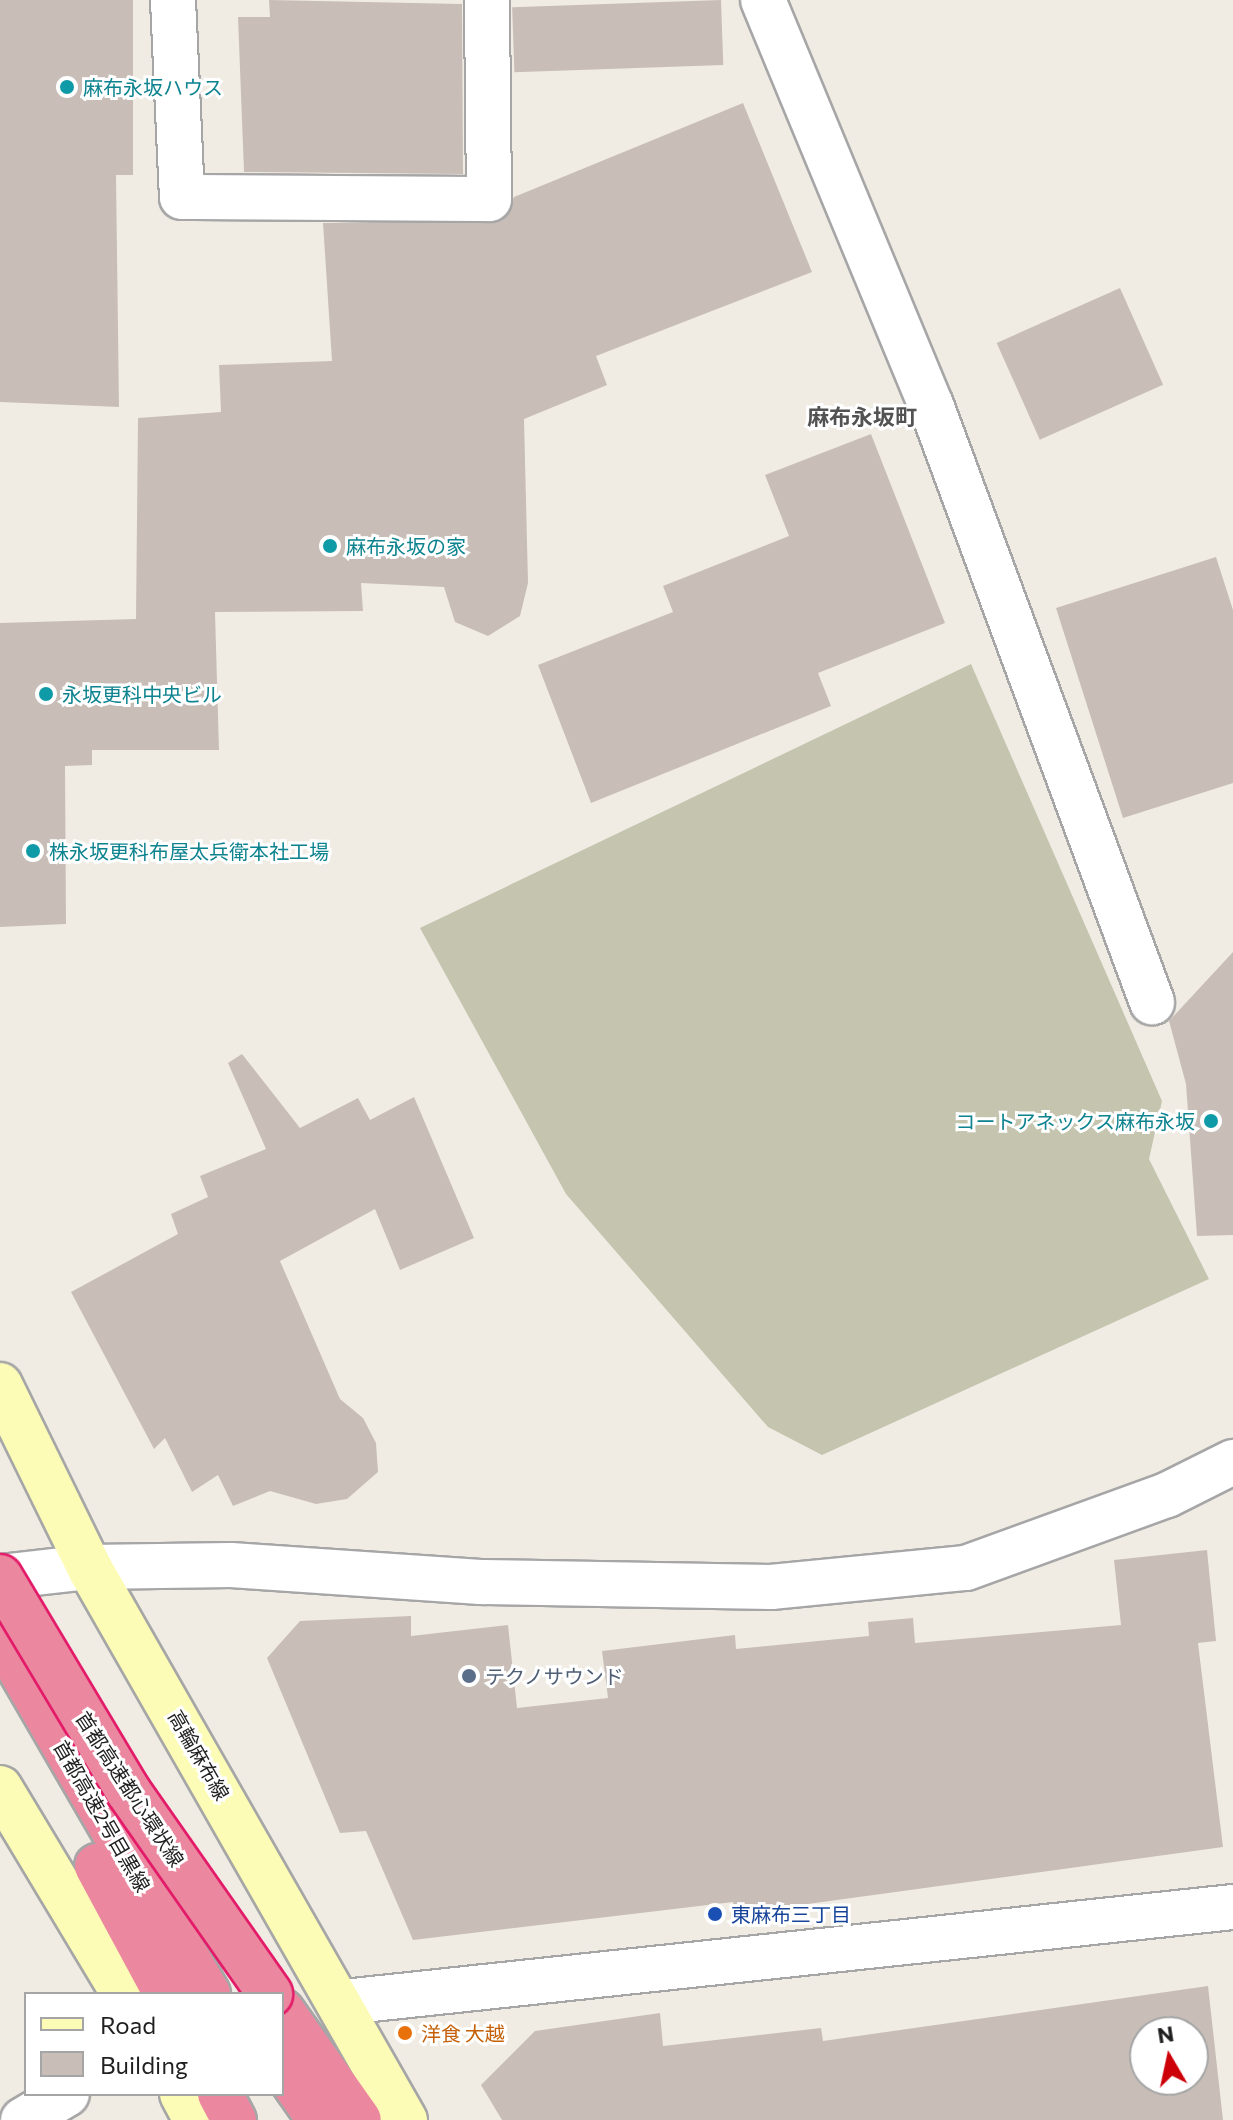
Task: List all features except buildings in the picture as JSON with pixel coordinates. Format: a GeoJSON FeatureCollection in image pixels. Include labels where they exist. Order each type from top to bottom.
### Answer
{"type":"FeatureCollection","features":[{"type":"Feature","properties":{"kind":"highway","name":"首都高速都心環状線"},"geometry":{"type":"LineString","coordinates":[[0,1577],[128,1791],[269,1992]]}},
{"type":"Feature","properties":{"kind":"highway","name":"首都高速2号目黒線"},"geometry":{"type":"LineString","coordinates":[[0,1635],[207,1992]]}},
{"type":"Feature","properties":{"kind":"highway","name":"首都高速都心環状線"},"geometry":{"type":"LineString","coordinates":[[0,1652],[230,1992]]}},
{"type":"Feature","properties":{"kind":"highway","name":"首都高速2号目黒線"},"geometry":{"type":"LineString","coordinates":[[0,1688],[165,1992]]}},
{"type":"Feature","properties":{"kind":"highway"},"geometry":{"type":"LineString","coordinates":[[284,2014],[359,2120]]}},
{"type":"Feature","properties":{"kind":"highway"},"geometry":{"type":"LineString","coordinates":[[284,2069],[320,2120]]}},
{"type":"Feature","properties":{"kind":"highway"},"geometry":{"type":"LineString","coordinates":[[221,2096],[234,2120]]}},
{"type":"Feature","properties":{"kind":"highway"},"geometry":{"type":"LineString","coordinates":[[270,2096],[285,2120]]}},
{"type":"Feature","properties":{"kind":"main road","name":"高輪麻布線"},"geometry":{"type":"LineString","coordinates":[[0,1385],[89,1567],[344,2002],[405,2120]]}},
{"type":"Feature","properties":{"kind":"main road"},"geometry":{"type":"LineString","coordinates":[[0,1788],[123,1992]]}},
{"type":"Feature","properties":{"kind":"main road"},"geometry":{"type":"LineString","coordinates":[[183,2096],[196,2120]]}},
{"type":"Feature","properties":{"kind":"street"},"geometry":{"type":"LineString","coordinates":[[173,0],[182,197],[489,199],[487,0]]}},
{"type":"Feature","properties":{"kind":"street"},"geometry":{"type":"LineString","coordinates":[[763,0],[931,405],[1152,1002]]}},
{"type":"Feature","properties":{"kind":"street"},"geometry":{"type":"LineString","coordinates":[[0,1577],[89,1567],[231,1565],[480,1582],[771,1587],[966,1568],[1231,1469]]}},
{"type":"Feature","properties":{"kind":"street"},"geometry":{"type":"LineString","coordinates":[[344,2002],[1233,1907]]}},
{"type":"Feature","properties":{"kind":"street"},"geometry":{"type":"LineString","coordinates":[[23,2120],[64,2096]]}},
{"type":"Feature","properties":{"kind":"shaded area"},"geometry":{"type":"Polygon","coordinates":[[[971,664],[1162,1101],[1149,1159],[1209,1279],[822,1455],[768,1427],[566,1194],[420,928],[971,664]]]}},
{"type":"Feature","properties":{"kind":"place","name":"麻布永坂ハウス"},"geometry":{"type":"Point","coordinates":[67,87]}},
{"type":"Feature","properties":{"kind":"place","name":"麻布永坂の家"},"geometry":{"type":"Point","coordinates":[330,546]}},
{"type":"Feature","properties":{"kind":"place","name":"永坂更科中央ビル"},"geometry":{"type":"Point","coordinates":[46,694]}},
{"type":"Feature","properties":{"kind":"place","name":"株永坂更科布屋太兵衛本社工場"},"geometry":{"type":"Point","coordinates":[33,851]}},
{"type":"Feature","properties":{"kind":"place","name":"コートアネックス麻布永坂"},"geometry":{"type":"Point","coordinates":[1211,1121]}},
{"type":"Feature","properties":{"kind":"place","name":"テクノサウンド"},"geometry":{"type":"Point","coordinates":[469,1676]}},
{"type":"Feature","properties":{"kind":"place","name":"東麻布三丁目"},"geometry":{"type":"Point","coordinates":[715,1914]}},
{"type":"Feature","properties":{"kind":"place","name":"洋食 大越"},"geometry":{"type":"Point","coordinates":[405,2033]}},
{"type":"Feature","properties":{"kind":"district","name":"麻布永坂町"},"geometry":{"type":"Point","coordinates":[862,417]}}]}
